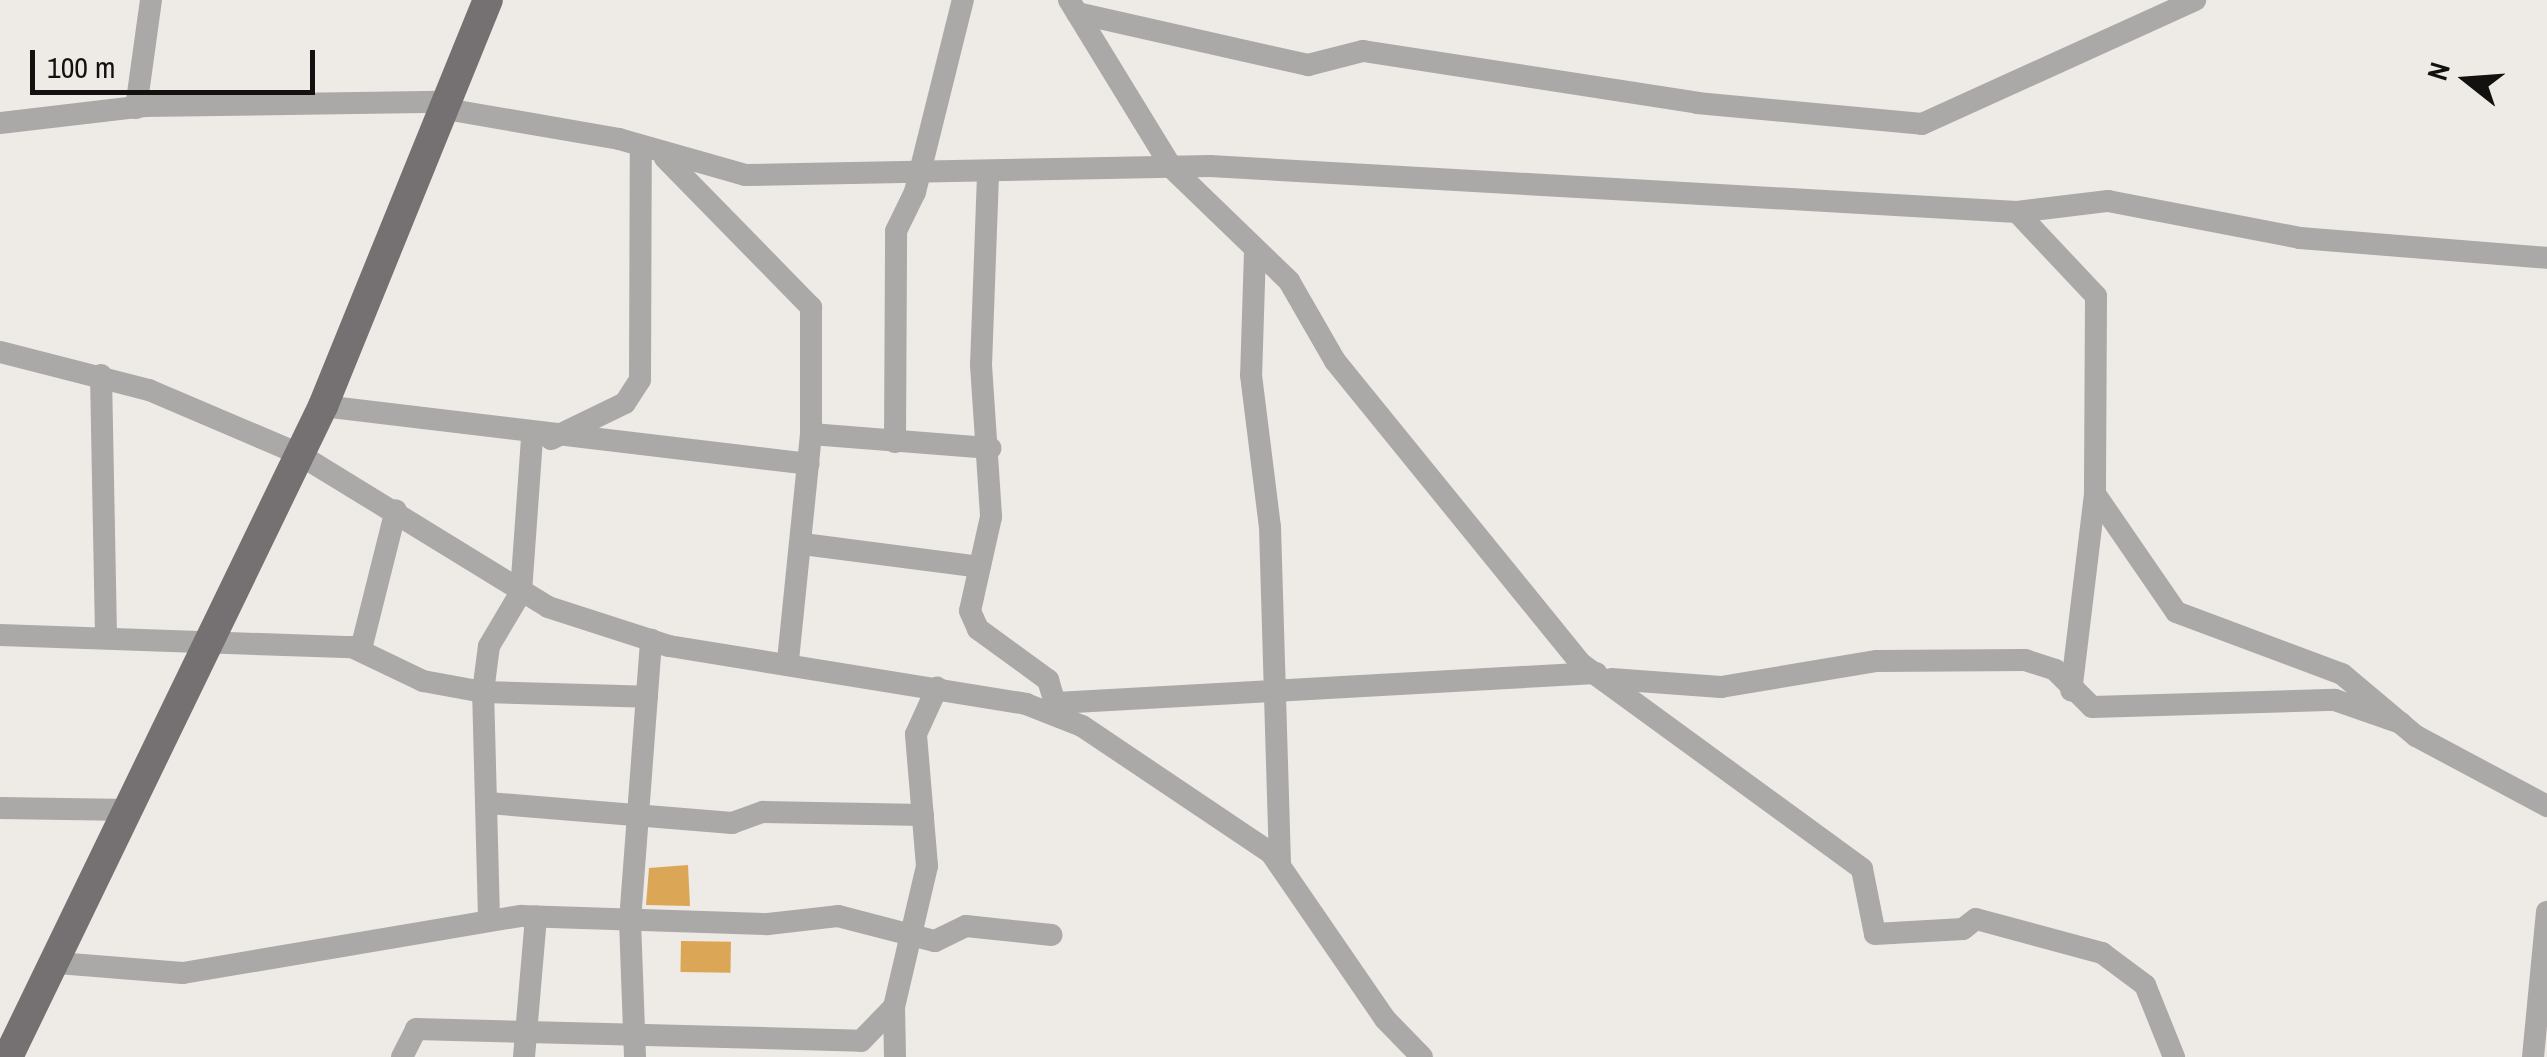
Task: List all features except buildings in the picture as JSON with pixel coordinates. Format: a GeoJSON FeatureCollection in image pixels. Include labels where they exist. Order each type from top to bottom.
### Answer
{"type":"FeatureCollection","features":[{"type":"Feature","properties":{"kind":"main road"},"geometry":{"type":"LineString","coordinates":[[8,1057],[58,963],[212,644],[297,453],[323,406],[441,105],[488,0]]}},
{"type":"Feature","properties":{"kind":"street"},"geometry":{"type":"LineString","coordinates":[[136,108],[151,0]]}},
{"type":"Feature","properties":{"kind":"street"},"geometry":{"type":"LineString","coordinates":[[895,442],[896,232],[918,179],[962,0]]}},
{"type":"Feature","properties":{"kind":"street"},"geometry":{"type":"LineString","coordinates":[[1073,6],[1308,65],[1363,51],[1698,103],[1922,124],[2194,0]]}},
{"type":"Feature","properties":{"kind":"street"},"geometry":{"type":"LineString","coordinates":[[1073,6],[1172,168],[1289,281],[1335,361],[1466,512],[1549,628],[1603,676],[1862,869],[1875,934],[1963,928],[1976,920],[2091,949],[2145,985],[2174,1057]]}},
{"type":"Feature","properties":{"kind":"street"},"geometry":{"type":"LineString","coordinates":[[0,123],[136,108],[441,105],[745,175],[918,179],[1172,168],[2017,212],[2108,201],[2300,238],[2547,258]]}},
{"type":"Feature","properties":{"kind":"street"},"geometry":{"type":"LineString","coordinates":[[542,438],[624,404],[640,380],[641,148]]}},
{"type":"Feature","properties":{"kind":"street"},"geometry":{"type":"LineString","coordinates":[[665,158],[811,307],[811,434],[803,544],[788,662]]}},
{"type":"Feature","properties":{"kind":"street"},"geometry":{"type":"LineString","coordinates":[[988,175],[981,365],[990,448],[980,567],[971,620],[1048,680],[1057,709],[1230,820],[1280,864],[1385,1020],[1422,1057]]}},
{"type":"Feature","properties":{"kind":"street"},"geometry":{"type":"LineString","coordinates":[[2017,212],[2096,296],[2095,494],[2071,691]]}},
{"type":"Feature","properties":{"kind":"street"},"geometry":{"type":"LineString","coordinates":[[1256,251],[1250,360],[1270,527],[1280,864]]}},
{"type":"Feature","properties":{"kind":"street"},"geometry":{"type":"LineString","coordinates":[[0,352],[101,375],[297,453],[396,510],[521,592],[651,640],[1057,709],[1603,676],[1721,688],[1877,660],[2025,660],[2055,670],[2071,691],[2106,708],[2336,700],[2401,723],[2546,804]]}},
{"type":"Feature","properties":{"kind":"street"},"geometry":{"type":"LineString","coordinates":[[101,375],[106,634]]}},
{"type":"Feature","properties":{"kind":"street"},"geometry":{"type":"LineString","coordinates":[[323,406],[542,438],[809,464]]}},
{"type":"Feature","properties":{"kind":"street"},"geometry":{"type":"LineString","coordinates":[[811,434],[990,448]]}},
{"type":"Feature","properties":{"kind":"street"},"geometry":{"type":"LineString","coordinates":[[489,918],[482,692],[494,632],[521,592],[542,438]]}},
{"type":"Feature","properties":{"kind":"street"},"geometry":{"type":"LineString","coordinates":[[2095,494],[2166,605],[2342,674],[2401,723]]}},
{"type":"Feature","properties":{"kind":"street"},"geometry":{"type":"LineString","coordinates":[[361,649],[396,510]]}},
{"type":"Feature","properties":{"kind":"street"},"geometry":{"type":"LineString","coordinates":[[803,544],[980,567]]}},
{"type":"Feature","properties":{"kind":"street"},"geometry":{"type":"LineString","coordinates":[[0,634],[106,634],[212,644],[361,649],[423,681],[482,692],[648,697]]}},
{"type":"Feature","properties":{"kind":"street"},"geometry":{"type":"LineString","coordinates":[[635,1046],[630,921],[651,640]]}},
{"type":"Feature","properties":{"kind":"street"},"geometry":{"type":"LineString","coordinates":[[896,1057],[894,1006],[915,937],[927,866],[916,734],[937,688]]}},
{"type":"Feature","properties":{"kind":"street"},"geometry":{"type":"LineString","coordinates":[[488,803],[638,810],[732,823],[762,812],[923,815]]}},
{"type":"Feature","properties":{"kind":"street"},"geometry":{"type":"LineString","coordinates":[[0,808],[130,810]]}},
{"type":"Feature","properties":{"kind":"street"},"geometry":{"type":"LineString","coordinates":[[2533,1057],[2547,912]]}},
{"type":"Feature","properties":{"kind":"street"},"geometry":{"type":"LineString","coordinates":[[58,963],[182,973],[489,918],[630,921],[838,916],[935,941],[966,926],[1052,935]]}},
{"type":"Feature","properties":{"kind":"street"},"geometry":{"type":"LineString","coordinates":[[524,1057],[536,917]]}},
{"type":"Feature","properties":{"kind":"street"},"geometry":{"type":"LineString","coordinates":[[402,1057],[416,1029],[527,1032],[635,1046],[861,1041],[894,1006]]}},
{"type":"Feature","properties":{"kind":"street"},"geometry":{"type":"LineString","coordinates":[[1385,1020],[1394,1057]]}}]}
